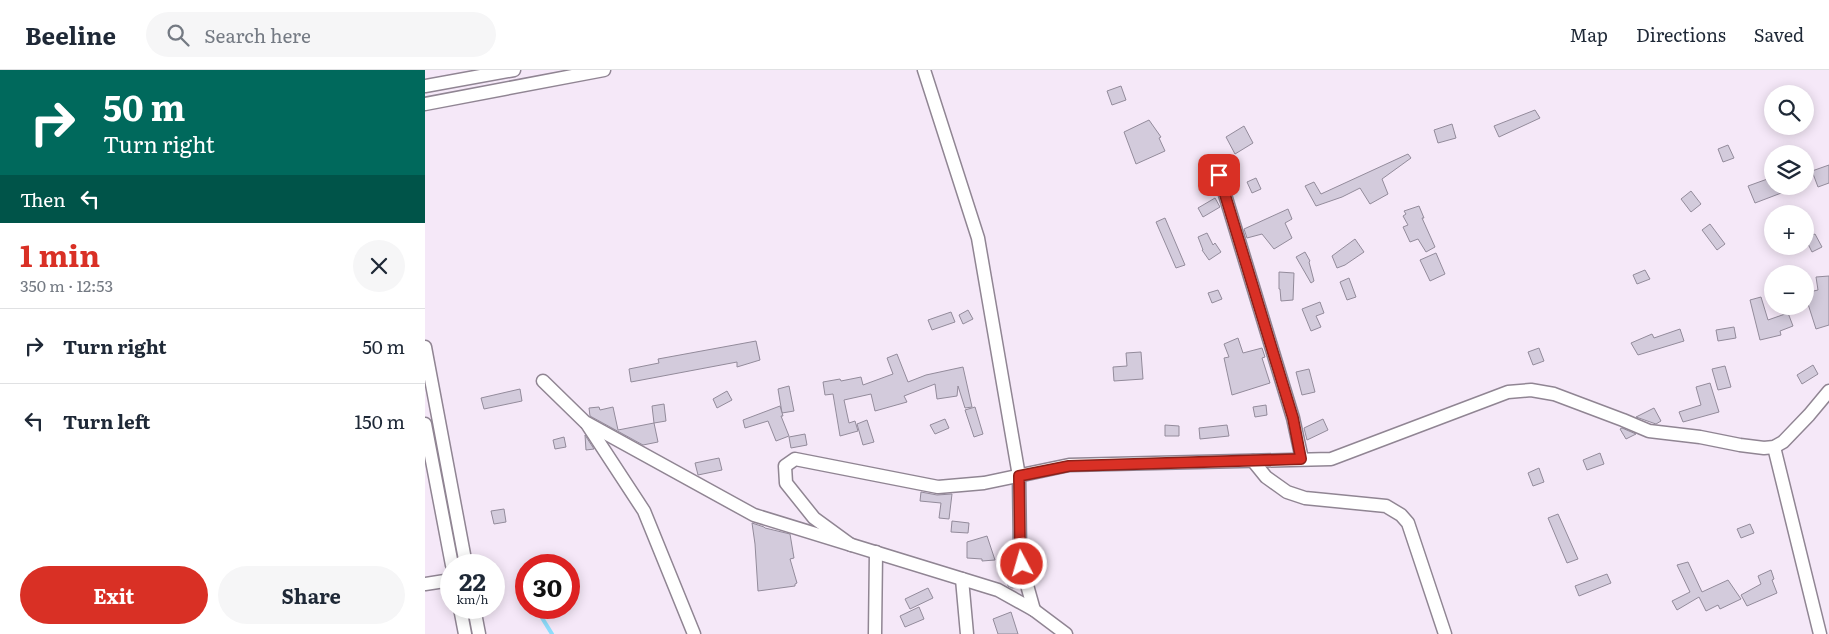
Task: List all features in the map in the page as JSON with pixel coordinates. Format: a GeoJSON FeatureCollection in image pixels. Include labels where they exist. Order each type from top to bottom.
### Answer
{"type":"FeatureCollection","features":[{"type":"Feature","properties":{"kind":"street"},"geometry":{"type":"LineString","coordinates":[[425,86],[514,70]]}},
{"type":"Feature","properties":{"kind":"street"},"geometry":{"type":"LineString","coordinates":[[425,104],[605,70]]}},
{"type":"Feature","properties":{"kind":"street"},"geometry":{"type":"LineString","coordinates":[[924,70],[978,238],[1019,476],[1020,549],[1025,578],[1034,610]]}},
{"type":"Feature","properties":{"kind":"street"},"geometry":{"type":"LineString","coordinates":[[1219,175],[1293,418],[1301,459]]}},
{"type":"Feature","properties":{"kind":"street"},"geometry":{"type":"LineString","coordinates":[[425,348],[464,554]]}},
{"type":"Feature","properties":{"kind":"street"},"geometry":{"type":"LineString","coordinates":[[543,381],[585,422],[644,511],[694,634]]}},
{"type":"Feature","properties":{"kind":"street"},"geometry":{"type":"LineString","coordinates":[[851,545],[814,518],[786,484],[785,466],[795,459],[937,487],[985,483],[1069,466],[1331,459],[1508,392],[1531,390],[1554,394],[1649,431],[1700,437],[1764,448],[1774,447],[1783,442],[1829,391]]}},
{"type":"Feature","properties":{"kind":"street"},"geometry":{"type":"LineString","coordinates":[[585,422],[753,514],[998,590],[1034,610],[1066,634]]}},
{"type":"Feature","properties":{"kind":"street"},"geometry":{"type":"LineString","coordinates":[[425,424],[450,554]]}},
{"type":"Feature","properties":{"kind":"street"},"geometry":{"type":"LineString","coordinates":[[1774,447],[1820,634]]}},
{"type":"Feature","properties":{"kind":"street"},"geometry":{"type":"LineString","coordinates":[[1253,461],[1266,477],[1287,492],[1305,498],[1386,506],[1401,515],[1408,523],[1445,634]]}},
{"type":"Feature","properties":{"kind":"street"},"geometry":{"type":"LineString","coordinates":[[875,634],[876,552]]}},
{"type":"Feature","properties":{"kind":"street"},"geometry":{"type":"LineString","coordinates":[[962,579],[967,634]]}},
{"type":"Feature","properties":{"kind":"street"},"geometry":{"type":"LineString","coordinates":[[425,584],[440,582]]}},
{"type":"Feature","properties":{"kind":"street"},"geometry":{"type":"LineString","coordinates":[[462,619],[465,634]]}},
{"type":"Feature","properties":{"kind":"street"},"geometry":{"type":"LineString","coordinates":[[476,619],[479,634]]}},
{"type":"Feature","properties":{"kind":"building"},"geometry":{"type":"Polygon","coordinates":[[[1121,86],[1126,100],[1112,105],[1107,91],[1121,86]]]}},
{"type":"Feature","properties":{"kind":"building"},"geometry":{"type":"Polygon","coordinates":[[[1535,110],[1540,118],[1499,137],[1494,126],[1535,110]]]}},
{"type":"Feature","properties":{"kind":"building"},"geometry":{"type":"Polygon","coordinates":[[[1149,120],[1161,137],[1159,138],[1165,151],[1136,164],[1124,132],[1149,120]]]}},
{"type":"Feature","properties":{"kind":"building"},"geometry":{"type":"Polygon","coordinates":[[[1452,124],[1456,138],[1438,143],[1434,130],[1452,124]]]}},
{"type":"Feature","properties":{"kind":"building"},"geometry":{"type":"Polygon","coordinates":[[[1244,126],[1253,143],[1235,154],[1226,137],[1244,126]]]}},
{"type":"Feature","properties":{"kind":"building"},"geometry":{"type":"Polygon","coordinates":[[[1728,145],[1734,158],[1723,162],[1718,149],[1728,145]]]}},
{"type":"Feature","properties":{"kind":"building"},"geometry":{"type":"Polygon","coordinates":[[[1408,154],[1411,158],[1382,179],[1388,194],[1370,204],[1360,188],[1342,197],[1316,206],[1305,186],[1314,182],[1321,194],[1408,154]]]}},
{"type":"Feature","properties":{"kind":"building"},"geometry":{"type":"Polygon","coordinates":[[[1829,165],[1829,183],[1818,187],[1814,170],[1829,165]]]}},
{"type":"Feature","properties":{"kind":"building"},"geometry":{"type":"Polygon","coordinates":[[[1256,178],[1261,189],[1252,193],[1247,182],[1256,178]]]}},
{"type":"Feature","properties":{"kind":"building"},"geometry":{"type":"Polygon","coordinates":[[[1764,180],[1764,195],[1776,195],[1755,203],[1748,186],[1764,180]]]}},
{"type":"Feature","properties":{"kind":"building"},"geometry":{"type":"Polygon","coordinates":[[[1691,191],[1701,204],[1691,212],[1681,199],[1691,191]]]}},
{"type":"Feature","properties":{"kind":"building"},"geometry":{"type":"Polygon","coordinates":[[[1215,198],[1220,207],[1203,217],[1198,208],[1215,198]]]}},
{"type":"Feature","properties":{"kind":"building"},"geometry":{"type":"Polygon","coordinates":[[[1419,206],[1424,218],[1422,218],[1435,247],[1426,252],[1418,239],[1410,242],[1403,227],[1408,225],[1403,216],[1406,214],[1404,211],[1419,206]]]}},
{"type":"Feature","properties":{"kind":"building"},"geometry":{"type":"Polygon","coordinates":[[[1288,209],[1292,219],[1285,223],[1292,238],[1274,249],[1262,234],[1247,238],[1244,229],[1288,209]]]}},
{"type":"Feature","properties":{"kind":"building"},"geometry":{"type":"Polygon","coordinates":[[[1165,218],[1185,265],[1176,268],[1156,222],[1165,218]]]}},
{"type":"Feature","properties":{"kind":"building"},"geometry":{"type":"Polygon","coordinates":[[[1710,224],[1725,244],[1717,250],[1702,230],[1710,224]]]}},
{"type":"Feature","properties":{"kind":"building"},"geometry":{"type":"Polygon","coordinates":[[[1207,233],[1213,245],[1215,243],[1221,252],[1209,260],[1202,250],[1198,237],[1207,233]]]}},
{"type":"Feature","properties":{"kind":"building"},"geometry":{"type":"Polygon","coordinates":[[[1814,234],[1822,247],[1814,251],[1814,234]]]}},
{"type":"Feature","properties":{"kind":"building"},"geometry":{"type":"Polygon","coordinates":[[[1355,239],[1364,252],[1337,268],[1332,256],[1355,239]]]}},
{"type":"Feature","properties":{"kind":"building"},"geometry":{"type":"Polygon","coordinates":[[[1305,252],[1310,261],[1314,281],[1311,283],[1296,257],[1305,252]]]}},
{"type":"Feature","properties":{"kind":"building"},"geometry":{"type":"Polygon","coordinates":[[[1436,253],[1445,274],[1430,281],[1420,260],[1436,253]]]}},
{"type":"Feature","properties":{"kind":"building"},"geometry":{"type":"Polygon","coordinates":[[[1645,270],[1650,279],[1637,284],[1633,275],[1645,270]]]}},
{"type":"Feature","properties":{"kind":"building"},"geometry":{"type":"Polygon","coordinates":[[[1279,272],[1294,273],[1293,300],[1281,301],[1279,272]]]}},
{"type":"Feature","properties":{"kind":"building"},"geometry":{"type":"Polygon","coordinates":[[[1829,276],[1829,325],[1816,329],[1812,315],[1814,315],[1814,291],[1818,290],[1816,277],[1829,276]]]}},
{"type":"Feature","properties":{"kind":"building"},"geometry":{"type":"Polygon","coordinates":[[[1349,278],[1356,297],[1347,300],[1340,282],[1349,278]]]}},
{"type":"Feature","properties":{"kind":"building"},"geometry":{"type":"Polygon","coordinates":[[[1218,290],[1222,299],[1212,303],[1208,293],[1218,290]]]}},
{"type":"Feature","properties":{"kind":"building"},"geometry":{"type":"Polygon","coordinates":[[[1761,297],[1764,315],[1766,315],[1768,320],[1782,315],[1789,315],[1793,326],[1780,331],[1781,335],[1760,340],[1750,300],[1761,297]]]}},
{"type":"Feature","properties":{"kind":"building"},"geometry":{"type":"Polygon","coordinates":[[[1320,302],[1324,313],[1316,316],[1321,327],[1311,331],[1302,309],[1320,302]]]}},
{"type":"Feature","properties":{"kind":"building"},"geometry":{"type":"Polygon","coordinates":[[[968,310],[973,319],[963,324],[959,315],[968,310]]]}},
{"type":"Feature","properties":{"kind":"building"},"geometry":{"type":"Polygon","coordinates":[[[951,312],[955,322],[932,330],[928,320],[951,312]]]}},
{"type":"Feature","properties":{"kind":"building"},"geometry":{"type":"Polygon","coordinates":[[[1734,327],[1736,338],[1718,341],[1716,330],[1734,327]]]}},
{"type":"Feature","properties":{"kind":"building"},"geometry":{"type":"Polygon","coordinates":[[[1680,329],[1684,341],[1638,355],[1631,343],[1652,334],[1654,338],[1680,329]]]}},
{"type":"Feature","properties":{"kind":"building"},"geometry":{"type":"Polygon","coordinates":[[[1238,338],[1243,353],[1262,348],[1265,357],[1262,358],[1270,383],[1232,395],[1224,358],[1229,357],[1224,344],[1238,338]]]}},
{"type":"Feature","properties":{"kind":"building"},"geometry":{"type":"Polygon","coordinates":[[[756,341],[760,360],[737,367],[737,362],[631,382],[629,369],[659,363],[658,359],[756,341]]]}},
{"type":"Feature","properties":{"kind":"building"},"geometry":{"type":"Polygon","coordinates":[[[1539,348],[1544,361],[1533,365],[1528,352],[1539,348]]]}},
{"type":"Feature","properties":{"kind":"building"},"geometry":{"type":"Polygon","coordinates":[[[1141,352],[1143,379],[1114,381],[1113,367],[1127,366],[1126,353],[1141,352]]]}},
{"type":"Feature","properties":{"kind":"building"},"geometry":{"type":"Polygon","coordinates":[[[897,354],[908,382],[926,375],[963,367],[972,407],[965,408],[958,386],[957,396],[937,399],[935,384],[904,396],[907,402],[875,411],[871,394],[844,400],[849,423],[855,421],[858,431],[840,436],[833,394],[825,395],[823,382],[861,377],[863,385],[893,374],[887,358],[897,354]]]}},
{"type":"Feature","properties":{"kind":"building"},"geometry":{"type":"Polygon","coordinates":[[[1813,365],[1818,374],[1802,384],[1797,375],[1813,365]]]}},
{"type":"Feature","properties":{"kind":"building"},"geometry":{"type":"Polygon","coordinates":[[[1725,366],[1731,387],[1718,390],[1712,369],[1725,366]]]}},
{"type":"Feature","properties":{"kind":"building"},"geometry":{"type":"Polygon","coordinates":[[[1309,369],[1315,392],[1302,395],[1296,372],[1309,369]]]}},
{"type":"Feature","properties":{"kind":"building"},"geometry":{"type":"Polygon","coordinates":[[[1710,383],[1719,412],[1683,422],[1679,412],[1701,405],[1696,387],[1710,383]]]}},
{"type":"Feature","properties":{"kind":"building"},"geometry":{"type":"Polygon","coordinates":[[[789,386],[794,411],[782,413],[778,389],[789,386]]]}},
{"type":"Feature","properties":{"kind":"building"},"geometry":{"type":"Polygon","coordinates":[[[520,389],[522,401],[484,409],[481,398],[520,389]]]}},
{"type":"Feature","properties":{"kind":"building"},"geometry":{"type":"Polygon","coordinates":[[[727,391],[732,400],[717,408],[713,399],[727,391]]]}},
{"type":"Feature","properties":{"kind":"building"},"geometry":{"type":"Polygon","coordinates":[[[664,404],[666,421],[654,423],[652,406],[664,404]]]}},
{"type":"Feature","properties":{"kind":"building"},"geometry":{"type":"Polygon","coordinates":[[[1266,405],[1267,415],[1255,417],[1253,407],[1266,405]]]}},
{"type":"Feature","properties":{"kind":"building"},"geometry":{"type":"Polygon","coordinates":[[[780,406],[783,416],[781,416],[789,436],[776,441],[768,421],[745,428],[743,420],[780,406]]]}},
{"type":"Feature","properties":{"kind":"building"},"geometry":{"type":"Polygon","coordinates":[[[599,407],[600,410],[613,407],[618,430],[654,423],[658,442],[643,445],[590,416],[589,408],[599,407]]]}},
{"type":"Feature","properties":{"kind":"building"},"geometry":{"type":"Polygon","coordinates":[[[975,407],[983,434],[974,437],[965,410],[975,407]]]}},
{"type":"Feature","properties":{"kind":"building"},"geometry":{"type":"Polygon","coordinates":[[[1654,408],[1661,421],[1656,424],[1636,417],[1654,408]]]}},
{"type":"Feature","properties":{"kind":"building"},"geometry":{"type":"Polygon","coordinates":[[[945,419],[949,428],[935,434],[930,425],[945,419]]]}},
{"type":"Feature","properties":{"kind":"building"},"geometry":{"type":"Polygon","coordinates":[[[1323,419],[1328,430],[1307,440],[1304,428],[1323,419]]]}},
{"type":"Feature","properties":{"kind":"building"},"geometry":{"type":"Polygon","coordinates":[[[867,420],[874,442],[863,445],[857,424],[867,420]]]}},
{"type":"Feature","properties":{"kind":"building"},"geometry":{"type":"Polygon","coordinates":[[[1165,425],[1179,426],[1179,436],[1165,436],[1165,425]]]}},
{"type":"Feature","properties":{"kind":"building"},"geometry":{"type":"Polygon","coordinates":[[[1227,425],[1229,436],[1200,439],[1199,428],[1227,425]]]}},
{"type":"Feature","properties":{"kind":"building"},"geometry":{"type":"Polygon","coordinates":[[[1622,428],[1636,434],[1626,439],[1620,429],[1622,428]]]}},
{"type":"Feature","properties":{"kind":"building"},"geometry":{"type":"Polygon","coordinates":[[[805,434],[807,445],[791,448],[789,437],[805,434]]]}},
{"type":"Feature","properties":{"kind":"building"},"geometry":{"type":"Polygon","coordinates":[[[585,435],[594,449],[586,450],[585,435]]]}},
{"type":"Feature","properties":{"kind":"building"},"geometry":{"type":"Polygon","coordinates":[[[564,437],[566,447],[555,449],[553,440],[564,437]]]}},
{"type":"Feature","properties":{"kind":"building"},"geometry":{"type":"Polygon","coordinates":[[[1600,453],[1604,464],[1587,470],[1583,460],[1600,453]]]}},
{"type":"Feature","properties":{"kind":"building"},"geometry":{"type":"Polygon","coordinates":[[[719,458],[722,470],[698,475],[695,463],[719,458]]]}},
{"type":"Feature","properties":{"kind":"building"},"geometry":{"type":"Polygon","coordinates":[[[1539,468],[1544,482],[1533,486],[1528,473],[1539,468]]]}},
{"type":"Feature","properties":{"kind":"building"},"geometry":{"type":"Polygon","coordinates":[[[921,492],[937,495],[952,494],[949,519],[939,518],[941,503],[920,501],[921,492]]]}},
{"type":"Feature","properties":{"kind":"building"},"geometry":{"type":"Polygon","coordinates":[[[504,509],[506,522],[494,524],[491,511],[504,509]]]}},
{"type":"Feature","properties":{"kind":"building"},"geometry":{"type":"Polygon","coordinates":[[[1558,514],[1578,559],[1567,563],[1548,518],[1558,514]]]}},
{"type":"Feature","properties":{"kind":"building"},"geometry":{"type":"Polygon","coordinates":[[[952,521],[969,523],[968,533],[951,532],[952,521]]]}},
{"type":"Feature","properties":{"kind":"building"},"geometry":{"type":"Polygon","coordinates":[[[752,523],[790,534],[794,558],[790,559],[797,583],[795,586],[758,591],[752,523]]]}},
{"type":"Feature","properties":{"kind":"building"},"geometry":{"type":"Polygon","coordinates":[[[1750,524],[1754,533],[1741,538],[1737,529],[1750,524]]]}},
{"type":"Feature","properties":{"kind":"building"},"geometry":{"type":"Polygon","coordinates":[[[987,536],[995,560],[982,561],[982,559],[967,558],[967,542],[987,536]]]}},
{"type":"Feature","properties":{"kind":"building"},"geometry":{"type":"Polygon","coordinates":[[[1688,562],[1702,592],[1728,580],[1741,599],[1720,609],[1718,605],[1706,611],[1699,597],[1677,610],[1672,601],[1690,592],[1677,565],[1688,562]]]}},
{"type":"Feature","properties":{"kind":"building"},"geometry":{"type":"Polygon","coordinates":[[[1771,570],[1774,579],[1772,580],[1777,593],[1747,606],[1741,595],[1761,584],[1758,576],[1771,570]]]}},
{"type":"Feature","properties":{"kind":"building"},"geometry":{"type":"Polygon","coordinates":[[[1607,574],[1611,583],[1579,596],[1575,586],[1607,574]]]}},
{"type":"Feature","properties":{"kind":"building"},"geometry":{"type":"Polygon","coordinates":[[[1016,575],[1018,587],[1012,588],[1008,586],[1006,577],[1016,575]]]}},
{"type":"Feature","properties":{"kind":"building"},"geometry":{"type":"Polygon","coordinates":[[[928,588],[933,598],[910,609],[905,599],[928,588]]]}},
{"type":"Feature","properties":{"kind":"building"},"geometry":{"type":"Polygon","coordinates":[[[919,607],[924,619],[905,627],[900,616],[919,607]]]}},
{"type":"Feature","properties":{"kind":"building"},"geometry":{"type":"Polygon","coordinates":[[[1011,612],[1018,634],[998,634],[993,619],[1011,612]]]}},
{"type":"Feature","properties":{"kind":"waterway"},"geometry":{"type":"LineString","coordinates":[[543,619],[552,634]]}},
{"type":"Feature","properties":{"kind":"route"},"geometry":{"type":"LineString","coordinates":[[1022,564],[1019,476],[1069,466],[1301,459],[1293,418],[1219,175]]}}]}
